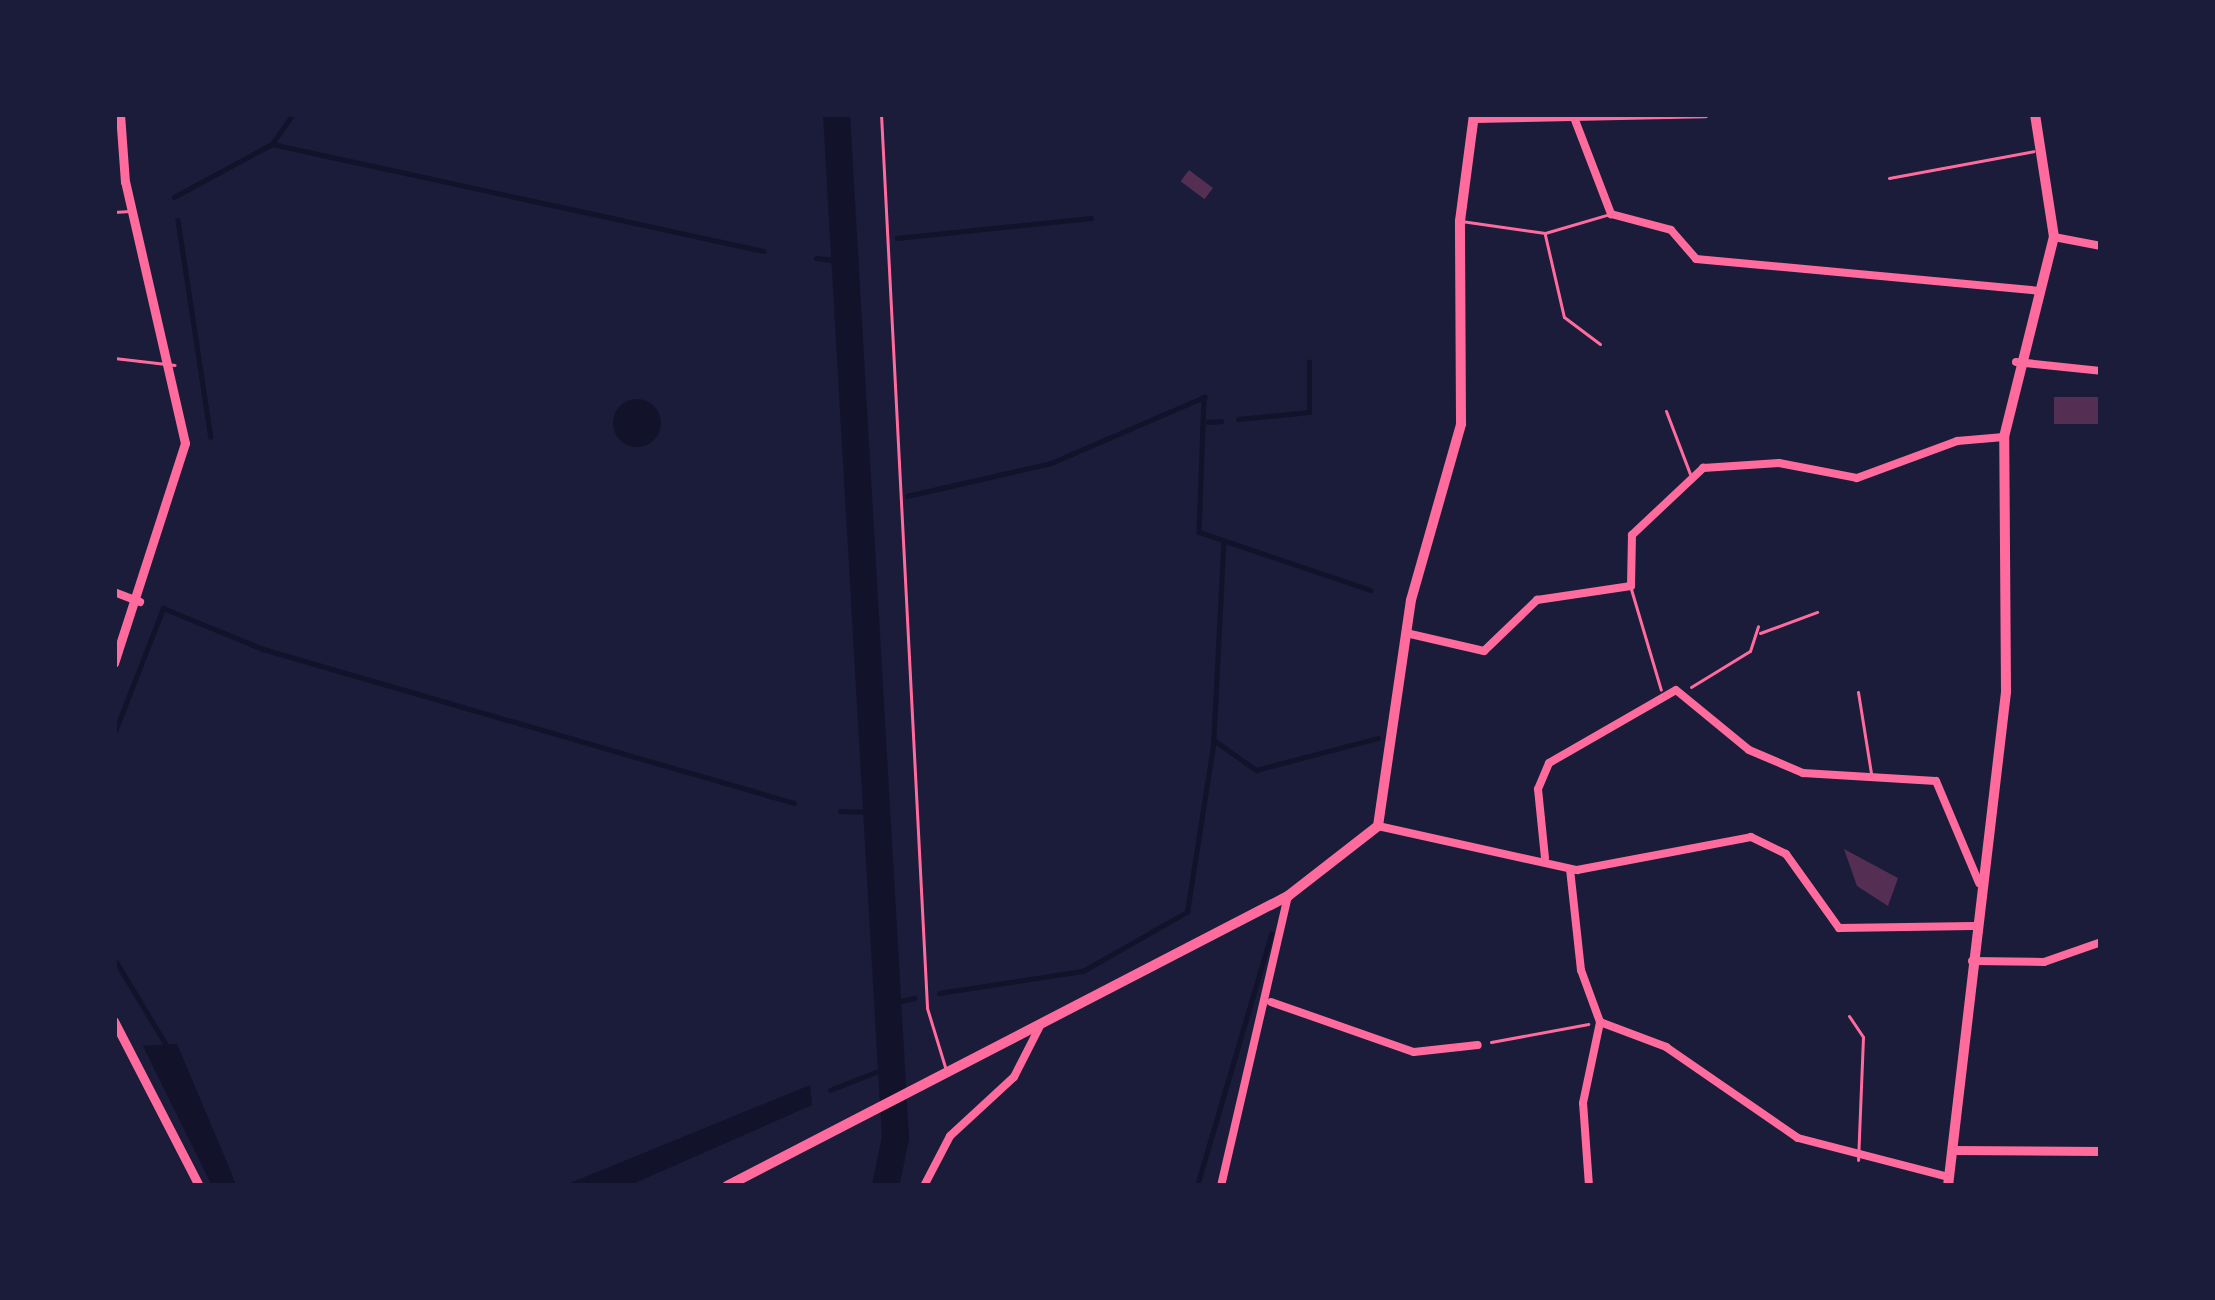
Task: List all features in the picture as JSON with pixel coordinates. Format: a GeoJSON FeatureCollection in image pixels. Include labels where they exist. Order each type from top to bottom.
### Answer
{"type":"FeatureCollection","features":[{"type":"Feature","properties":{"kind":"main road"},"geometry":{"type":"LineString","coordinates":[[1949,1181],[1973,926],[2006,692],[2004,436],[2016,362],[2054,237],[2045,149],[2035,114]]}},
{"type":"Feature","properties":{"kind":"main road"},"geometry":{"type":"LineString","coordinates":[[727,1186],[1288,896],[1378,826],[1406,633],[1461,424],[1460,221],[1473,116]]}},
{"type":"Feature","properties":{"kind":"street"},"geometry":{"type":"LineString","coordinates":[[114,663],[140,602],[183,466],[175,365],[131,211],[120,114]]}},
{"type":"Feature","properties":{"kind":"street"},"geometry":{"type":"LineString","coordinates":[[1473,116],[1575,119],[1705,114]]}},
{"type":"Feature","properties":{"kind":"street"},"geometry":{"type":"LineString","coordinates":[[1575,119],[1611,214],[1671,230],[1708,262],[1767,258],[1817,272],[2040,291]]}},
{"type":"Feature","properties":{"kind":"street"},"geometry":{"type":"LineString","coordinates":[[2054,237],[2101,246]]}},
{"type":"Feature","properties":{"kind":"street"},"geometry":{"type":"LineString","coordinates":[[2016,362],[2101,371]]}},
{"type":"Feature","properties":{"kind":"street"},"geometry":{"type":"LineString","coordinates":[[1406,633],[1484,651],[1537,600],[1630,586],[1632,536],[1690,475],[1779,463],[1857,478],[1957,441],[2004,436]]}},
{"type":"Feature","properties":{"kind":"street"},"geometry":{"type":"LineString","coordinates":[[114,592],[140,602]]}},
{"type":"Feature","properties":{"kind":"street"},"geometry":{"type":"LineString","coordinates":[[1545,858],[1542,773],[1660,690],[1684,692],[1757,755],[1817,777],[1871,775],[1942,786],[1956,847],[1979,883]]}},
{"type":"Feature","properties":{"kind":"street"},"geometry":{"type":"LineString","coordinates":[[1378,826],[1467,853],[1545,858],[1570,868],[1751,837],[1786,854],[1840,928],[1973,926]]}},
{"type":"Feature","properties":{"kind":"street"},"geometry":{"type":"LineString","coordinates":[[1570,868],[1581,970],[1600,1022],[1583,1103],[1588,1186]]}},
{"type":"Feature","properties":{"kind":"street"},"geometry":{"type":"LineString","coordinates":[[1221,1186],[1271,1002],[1288,896]]}},
{"type":"Feature","properties":{"kind":"street"},"geometry":{"type":"LineString","coordinates":[[1970,961],[2044,962],[2101,942]]}},
{"type":"Feature","properties":{"kind":"street"},"geometry":{"type":"LineString","coordinates":[[1271,1002],[1414,1052],[1478,1045]]}},
{"type":"Feature","properties":{"kind":"street"},"geometry":{"type":"LineString","coordinates":[[114,1021],[199,1186]]}},
{"type":"Feature","properties":{"kind":"street"},"geometry":{"type":"LineString","coordinates":[[1600,1022],[1666,1047],[1769,1121],[1858,1160],[1949,1181]]}},
{"type":"Feature","properties":{"kind":"street"},"geometry":{"type":"LineString","coordinates":[[924,1186],[950,1136],[1014,1077],[1040,1026]]}},
{"type":"Feature","properties":{"kind":"street"},"geometry":{"type":"LineString","coordinates":[[1953,1150],[2101,1151]]}},
{"type":"Feature","properties":{"kind":"lane"},"geometry":{"type":"LineString","coordinates":[[881,114],[927,1008],[949,1074]]}},
{"type":"Feature","properties":{"kind":"lane"},"geometry":{"type":"LineString","coordinates":[[1888,178],[2045,149]]}},
{"type":"Feature","properties":{"kind":"lane"},"geometry":{"type":"LineString","coordinates":[[114,212],[131,211]]}},
{"type":"Feature","properties":{"kind":"lane"},"geometry":{"type":"LineString","coordinates":[[1460,221],[1545,233],[1611,214]]}},
{"type":"Feature","properties":{"kind":"lane"},"geometry":{"type":"LineString","coordinates":[[1545,233],[1564,317],[1600,344]]}},
{"type":"Feature","properties":{"kind":"lane"},"geometry":{"type":"LineString","coordinates":[[114,358],[175,365]]}},
{"type":"Feature","properties":{"kind":"lane"},"geometry":{"type":"LineString","coordinates":[[1666,411],[1690,475]]}},
{"type":"Feature","properties":{"kind":"lane"},"geometry":{"type":"LineString","coordinates":[[1630,586],[1660,690]]}},
{"type":"Feature","properties":{"kind":"lane"},"geometry":{"type":"LineString","coordinates":[[1858,692],[1871,775]]}},
{"type":"Feature","properties":{"kind":"lane"},"geometry":{"type":"LineString","coordinates":[[1849,1016],[1863,1037],[1858,1160]]}},
{"type":"Feature","properties":{"kind":"path"},"geometry":{"type":"LineString","coordinates":[[1684,692],[1750,651],[1758,630],[1817,612]]}},
{"type":"Feature","properties":{"kind":"path"},"geometry":{"type":"LineString","coordinates":[[1478,1045],[1600,1022]]}},
{"type":"Feature","properties":{"kind":"shaded area"},"geometry":{"type":"Polygon","coordinates":[[[637,399],[654,406],[661,423],[654,440],[637,447],[620,440],[613,423],[620,406],[637,399]]]}},
{"type":"Feature","properties":{"kind":"shaded area"},"geometry":{"type":"Polygon","coordinates":[[[177,1044],[236,1186],[212,1186],[143,1046],[177,1044]]]}},
{"type":"Feature","properties":{"kind":"shaded area"},"geometry":{"type":"Polygon","coordinates":[[[810,1085],[812,1105],[628,1186],[563,1186],[810,1085]]]}},
{"type":"Feature","properties":{"kind":"building"},"geometry":{"type":"Polygon","coordinates":[[[1189,170],[1213,188],[1205,199],[1181,181],[1189,170]]]}},
{"type":"Feature","properties":{"kind":"building"},"geometry":{"type":"Polygon","coordinates":[[[2054,397],[2100,397],[2100,424],[2054,424],[2054,397]]]}},
{"type":"Feature","properties":{"kind":"building"},"geometry":{"type":"Polygon","coordinates":[[[1844,849],[1898,878],[1888,906],[1857,886],[1844,849]]]}},
{"type":"Feature","properties":{"kind":"waterway"},"geometry":{"type":"LineString","coordinates":[[272,144],[293,114]]}},
{"type":"Feature","properties":{"kind":"waterway"},"geometry":{"type":"LineString","coordinates":[[836,114],[895,1137],[885,1186]]}},
{"type":"Feature","properties":{"kind":"waterway"},"geometry":{"type":"LineString","coordinates":[[174,197],[272,144],[763,251]]}},
{"type":"Feature","properties":{"kind":"waterway"},"geometry":{"type":"LineString","coordinates":[[897,238],[1091,218]]}},
{"type":"Feature","properties":{"kind":"waterway"},"geometry":{"type":"LineString","coordinates":[[178,220],[211,437]]}},
{"type":"Feature","properties":{"kind":"waterway"},"geometry":{"type":"LineString","coordinates":[[816,258],[841,261]]}},
{"type":"Feature","properties":{"kind":"waterway"},"geometry":{"type":"LineString","coordinates":[[1238,419],[1309,412],[1309,362]]}},
{"type":"Feature","properties":{"kind":"waterway"},"geometry":{"type":"LineString","coordinates":[[907,496],[1051,463],[1204,397],[1199,532],[1370,590]]}},
{"type":"Feature","properties":{"kind":"waterway"},"geometry":{"type":"LineString","coordinates":[[1208,422],[1221,421]]}},
{"type":"Feature","properties":{"kind":"waterway"},"geometry":{"type":"LineString","coordinates":[[1224,540],[1214,740],[1256,770],[1378,738]]}},
{"type":"Feature","properties":{"kind":"waterway"},"geometry":{"type":"LineString","coordinates":[[114,734],[163,608],[263,649],[794,803]]}},
{"type":"Feature","properties":{"kind":"waterway"},"geometry":{"type":"LineString","coordinates":[[939,993],[1083,971],[1187,912],[1214,740]]}},
{"type":"Feature","properties":{"kind":"waterway"},"geometry":{"type":"LineString","coordinates":[[840,811],[869,812]]}},
{"type":"Feature","properties":{"kind":"waterway"},"geometry":{"type":"LineString","coordinates":[[1197,1186],[1271,934]]}},
{"type":"Feature","properties":{"kind":"waterway"},"geometry":{"type":"LineString","coordinates":[[114,958],[170,1051]]}},
{"type":"Feature","properties":{"kind":"waterway"},"geometry":{"type":"LineString","coordinates":[[882,1005],[914,998]]}},
{"type":"Feature","properties":{"kind":"waterway"},"geometry":{"type":"LineString","coordinates":[[830,1090],[886,1068]]}}]}
